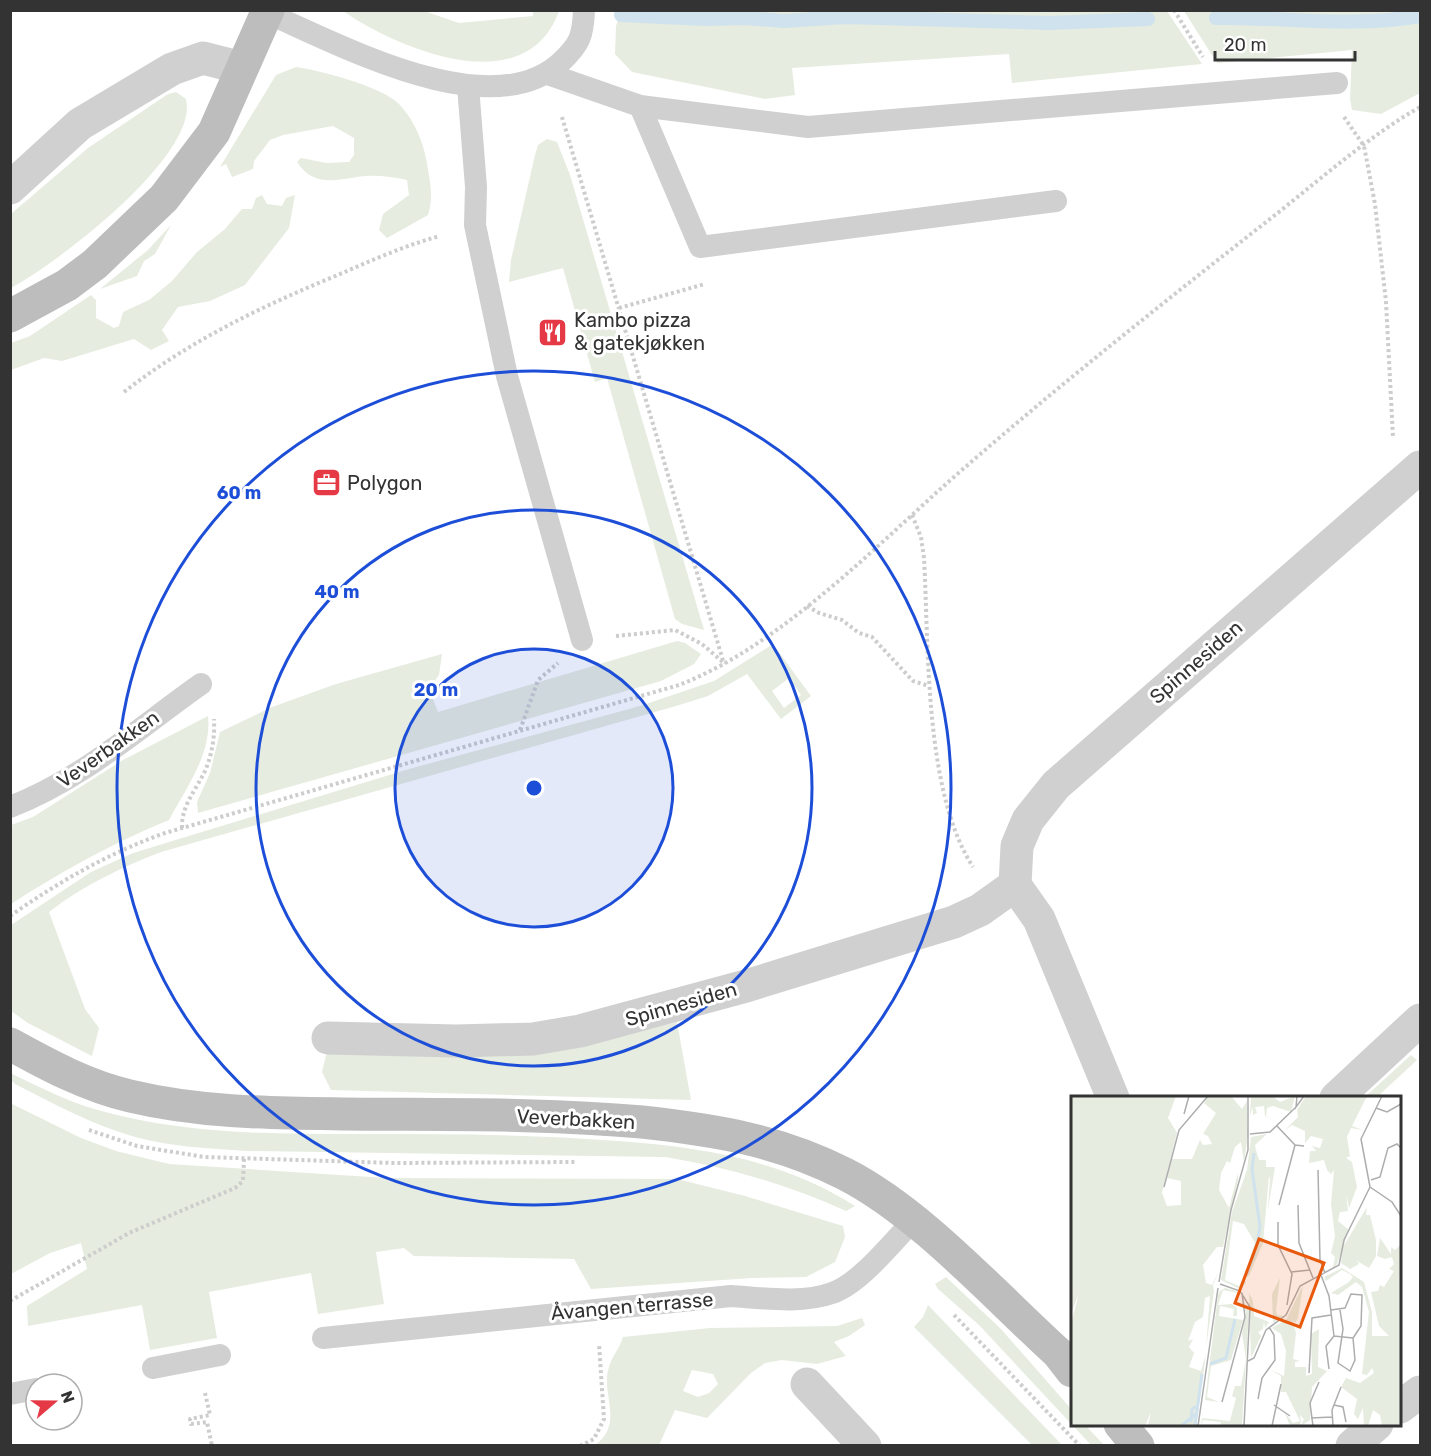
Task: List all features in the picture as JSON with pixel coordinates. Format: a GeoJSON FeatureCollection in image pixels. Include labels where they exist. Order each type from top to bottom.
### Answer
{"type":"FeatureCollection","features":[{"type":"Feature","properties":{"kind":"street"},"geometry":{"type":"LineString","coordinates":[[10,316],[67,285],[95,264],[164,198],[214,132],[267,12]]}},
{"type":"Feature","properties":{"kind":"street"},"geometry":{"type":"LineString","coordinates":[[10,188],[80,124],[172,69],[203,58],[242,68]]}},
{"type":"Feature","properties":{"kind":"street","name":"Spinnesiden"},"geometry":{"type":"LineString","coordinates":[[328,1038],[456,1041],[533,1038],[604,1027],[954,922],[1004,892],[1017,846],[1028,820],[1056,785],[1415,471]]}},
{"type":"Feature","properties":{"kind":"street"},"geometry":{"type":"LineString","coordinates":[[1004,892],[1039,919],[1112,1096]]}},
{"type":"Feature","properties":{"kind":"street"},"geometry":{"type":"LineString","coordinates":[[1338,1096],[1420,1020]]}},
{"type":"Feature","properties":{"kind":"street","name":"Veverbakken"},"geometry":{"type":"LineString","coordinates":[[10,1044],[51,1067],[118,1093],[196,1108],[251,1113],[507,1115],[610,1119],[748,1136],[783,1147],[846,1174],[914,1220],[1068,1355]]}},
{"type":"Feature","properties":{"kind":"street"},"geometry":{"type":"LineString","coordinates":[[807,1384],[866,1446]]}},
{"type":"Feature","properties":{"kind":"street"},"geometry":{"type":"LineString","coordinates":[[1401,1406],[1420,1392]]}},
{"type":"Feature","properties":{"kind":"street"},"geometry":{"type":"LineString","coordinates":[[1121,1426],[1138,1446]]}},
{"type":"Feature","properties":{"kind":"street"},"geometry":{"type":"LineString","coordinates":[[1352,1446],[1376,1426]]}},
{"type":"Feature","properties":{"kind":"lane"},"geometry":{"type":"LineString","coordinates":[[267,12],[393,66],[468,86],[511,85],[548,74],[578,46],[584,29],[585,10]]}},
{"type":"Feature","properties":{"kind":"lane"},"geometry":{"type":"LineString","coordinates":[[548,74],[640,106],[808,127],[1337,83]]}},
{"type":"Feature","properties":{"kind":"lane"},"geometry":{"type":"LineString","coordinates":[[468,86],[476,187],[476,225],[507,376],[582,640]]}},
{"type":"Feature","properties":{"kind":"lane"},"geometry":{"type":"LineString","coordinates":[[640,106],[700,247],[1056,201]]}},
{"type":"Feature","properties":{"kind":"lane","name":"Veverbakken"},"geometry":{"type":"LineString","coordinates":[[10,807],[34,798],[89,767],[201,684]]}},
{"type":"Feature","properties":{"kind":"lane","name":"Åvangen terrasse"},"geometry":{"type":"LineString","coordinates":[[323,1338],[720,1297],[821,1296],[849,1284],[914,1220]]}},
{"type":"Feature","properties":{"kind":"lane"},"geometry":{"type":"LineString","coordinates":[[153,1368],[210,1358]]}},
{"type":"Feature","properties":{"kind":"path"},"geometry":{"type":"LineString","coordinates":[[1174,10],[1223,92]]}},
{"type":"Feature","properties":{"kind":"path"},"geometry":{"type":"LineString","coordinates":[[548,74],[724,664]]}},
{"type":"Feature","properties":{"kind":"path"},"geometry":{"type":"LineString","coordinates":[[10,916],[96,861],[128,846],[182,828],[679,684],[724,664],[772,634],[807,606],[1023,416],[1118,338],[1364,146],[1420,107]]}},
{"type":"Feature","properties":{"kind":"path"},"geometry":{"type":"LineString","coordinates":[[1364,146],[1382,257],[1392,432],[1396,459],[1415,471]]}},
{"type":"Feature","properties":{"kind":"path"},"geometry":{"type":"LineString","coordinates":[[124,392],[163,362],[256,310],[420,241],[476,225]]}},
{"type":"Feature","properties":{"kind":"path"},"geometry":{"type":"LineString","coordinates":[[912,515],[921,537],[924,558],[929,686],[947,802],[964,851],[1004,892]]}},
{"type":"Feature","properties":{"kind":"path"},"geometry":{"type":"LineString","coordinates":[[807,606],[819,614],[842,620],[859,633],[872,637],[908,677],[929,686]]}},
{"type":"Feature","properties":{"kind":"path"},"geometry":{"type":"LineString","coordinates":[[520,730],[538,680],[582,640],[675,630],[702,644],[724,664]]}},
{"type":"Feature","properties":{"kind":"path"},"geometry":{"type":"LineString","coordinates":[[182,828],[182,813],[206,769],[212,749],[213,712],[201,684]]}},
{"type":"Feature","properties":{"kind":"path"},"geometry":{"type":"LineString","coordinates":[[79,1125],[117,1141],[178,1155],[394,1163],[585,1162]]}},
{"type":"Feature","properties":{"kind":"path"},"geometry":{"type":"LineString","coordinates":[[10,1301],[129,1233],[234,1188],[243,1181],[244,1159]]}},
{"type":"Feature","properties":{"kind":"path"},"geometry":{"type":"LineString","coordinates":[[947,1308],[1080,1446]]}},
{"type":"Feature","properties":{"kind":"path"},"geometry":{"type":"LineString","coordinates":[[580,1446],[594,1439],[604,1419],[599,1343]]}},
{"type":"Feature","properties":{"kind":"path"},"geometry":{"type":"LineString","coordinates":[[210,1358],[210,1415],[190,1419],[191,1424],[207,1422],[212,1446]]}},
{"type":"Feature","properties":{"kind":"shaded area"},"geometry":{"type":"Polygon","coordinates":[[[343,11],[424,11],[459,23],[533,16],[533,11],[559,11],[542,39],[519,55],[491,61],[459,60],[427,52],[395,40],[343,11]]]}},
{"type":"Feature","properties":{"kind":"shaded area"},"geometry":{"type":"Polygon","coordinates":[[[621,11],[1167,11],[1202,64],[1012,83],[1009,54],[792,68],[795,95],[765,99],[632,72],[615,54],[616,26],[621,11]]]}},
{"type":"Feature","properties":{"kind":"shaded area"},"geometry":{"type":"Polygon","coordinates":[[[1184,11],[1420,11],[1420,93],[1381,114],[1352,110],[1350,99],[1352,50],[1217,63],[1184,11]]]}},
{"type":"Feature","properties":{"kind":"shaded area"},"geometry":{"type":"Polygon","coordinates":[[[296,67],[334,76],[379,91],[399,104],[415,126],[425,152],[431,193],[428,215],[387,238],[379,230],[383,214],[409,195],[407,180],[370,176],[328,180],[311,176],[304,170],[297,162],[301,158],[327,163],[349,162],[354,155],[354,138],[333,126],[283,135],[270,140],[254,161],[253,169],[232,177],[226,164],[220,167],[276,75],[296,67]]]}},
{"type":"Feature","properties":{"kind":"shaded area"},"geometry":{"type":"Polygon","coordinates":[[[176,92],[186,99],[184,122],[171,149],[149,177],[121,206],[90,232],[11,288],[11,214],[88,148],[168,94],[176,92]]]}},
{"type":"Feature","properties":{"kind":"shaded area"},"geometry":{"type":"Polygon","coordinates":[[[547,139],[557,142],[570,175],[704,630],[682,624],[675,619],[607,378],[595,382],[563,268],[509,282],[511,260],[535,155],[538,145],[547,139]]]}},
{"type":"Feature","properties":{"kind":"shaded area"},"geometry":{"type":"Polygon","coordinates":[[[262,195],[267,204],[282,206],[286,198],[295,195],[289,228],[245,285],[210,301],[178,307],[162,330],[169,341],[151,350],[134,339],[62,361],[44,358],[11,370],[11,343],[30,336],[91,295],[96,300],[96,318],[114,328],[119,326],[123,312],[149,300],[172,281],[197,252],[225,229],[242,209],[252,209],[256,198],[262,195]]]}},
{"type":"Feature","properties":{"kind":"shaded area"},"geometry":{"type":"Polygon","coordinates":[[[171,225],[155,254],[144,261],[137,276],[100,289],[148,250],[171,225]]]}},
{"type":"Feature","properties":{"kind":"shaded area"},"geometry":{"type":"Polygon","coordinates":[[[677,641],[685,643],[701,654],[694,664],[661,681],[198,813],[197,802],[210,773],[220,732],[272,707],[336,684],[442,654],[439,675],[429,689],[438,712],[677,641]]]}},
{"type":"Feature","properties":{"kind":"shaded area"},"geometry":{"type":"Polygon","coordinates":[[[773,644],[811,696],[781,719],[747,674],[708,696],[676,706],[161,852],[103,878],[49,912],[85,1009],[99,1028],[92,1056],[28,1023],[11,1011],[11,925],[91,872],[133,853],[409,769],[640,706],[714,681],[773,644]],[[789,678],[772,691],[784,708],[801,695],[789,678]]]}},
{"type":"Feature","properties":{"kind":"shaded area"},"geometry":{"type":"Polygon","coordinates":[[[208,716],[206,744],[202,757],[169,820],[88,858],[11,904],[11,825],[33,817],[123,760],[208,716]]]}},
{"type":"Feature","properties":{"kind":"shaded area"},"geometry":{"type":"Polygon","coordinates":[[[677,1022],[691,1100],[331,1090],[322,1072],[327,1051],[613,1038],[677,1022]]]}},
{"type":"Feature","properties":{"kind":"shaded area"},"geometry":{"type":"Polygon","coordinates":[[[1411,1055],[1417,1060],[1378,1096],[1366,1096],[1411,1055]]]}},
{"type":"Feature","properties":{"kind":"shaded area"},"geometry":{"type":"Polygon","coordinates":[[[10,1073],[87,1107],[130,1118],[193,1128],[290,1134],[453,1134],[552,1137],[680,1147],[741,1158],[771,1167],[828,1190],[855,1206],[846,1211],[758,1178],[665,1157],[246,1151],[162,1143],[119,1132],[74,1114],[15,1084],[11,1080],[10,1073]]]}},
{"type":"Feature","properties":{"kind":"shaded area"},"geometry":{"type":"Polygon","coordinates":[[[10,1103],[81,1138],[116,1151],[169,1164],[386,1178],[677,1179],[745,1196],[843,1226],[845,1237],[835,1262],[806,1277],[752,1278],[591,1289],[574,1259],[414,1256],[404,1248],[376,1252],[384,1304],[318,1314],[311,1273],[209,1292],[217,1338],[150,1350],[142,1305],[28,1326],[27,1306],[87,1269],[81,1243],[50,1253],[11,1274],[10,1103]]]}},
{"type":"Feature","properties":{"kind":"shaded area"},"geometry":{"type":"Polygon","coordinates":[[[946,1277],[1001,1329],[1071,1409],[1071,1424],[979,1325],[935,1284],[946,1277]]]}},
{"type":"Feature","properties":{"kind":"shaded area"},"geometry":{"type":"Polygon","coordinates":[[[928,1305],[1062,1445],[1032,1445],[914,1327],[923,1317],[928,1305]]]}},
{"type":"Feature","properties":{"kind":"shaded area"},"geometry":{"type":"Polygon","coordinates":[[[862,1318],[865,1325],[849,1336],[834,1342],[846,1356],[817,1364],[782,1360],[765,1363],[751,1373],[707,1418],[675,1410],[659,1445],[595,1445],[604,1437],[609,1427],[607,1377],[610,1363],[623,1337],[710,1328],[837,1326],[862,1318]],[[692,1370],[683,1391],[698,1397],[709,1393],[718,1384],[713,1374],[692,1370]]]}},
{"type":"Feature","properties":{"kind":"shaded area"},"geometry":{"type":"Polygon","coordinates":[[[1073,1426],[1086,1426],[1104,1445],[1091,1445],[1073,1426]]]}},
{"type":"Feature","properties":{"kind":"waterway"},"geometry":{"type":"LineString","coordinates":[[621,15],[784,21],[845,17],[1049,23],[1148,19]]}},
{"type":"Feature","properties":{"kind":"waterway"},"geometry":{"type":"LineString","coordinates":[[1216,18],[1344,22],[1420,16]]}},
{"type":"Feature","properties":{"kind":"place","name":"Kambo pizza & gatekjøkken"},"geometry":{"type":"Point","coordinates":[553,332]}},
{"type":"Feature","properties":{"kind":"place","name":"Polygon"},"geometry":{"type":"Point","coordinates":[326,483]}}]}
